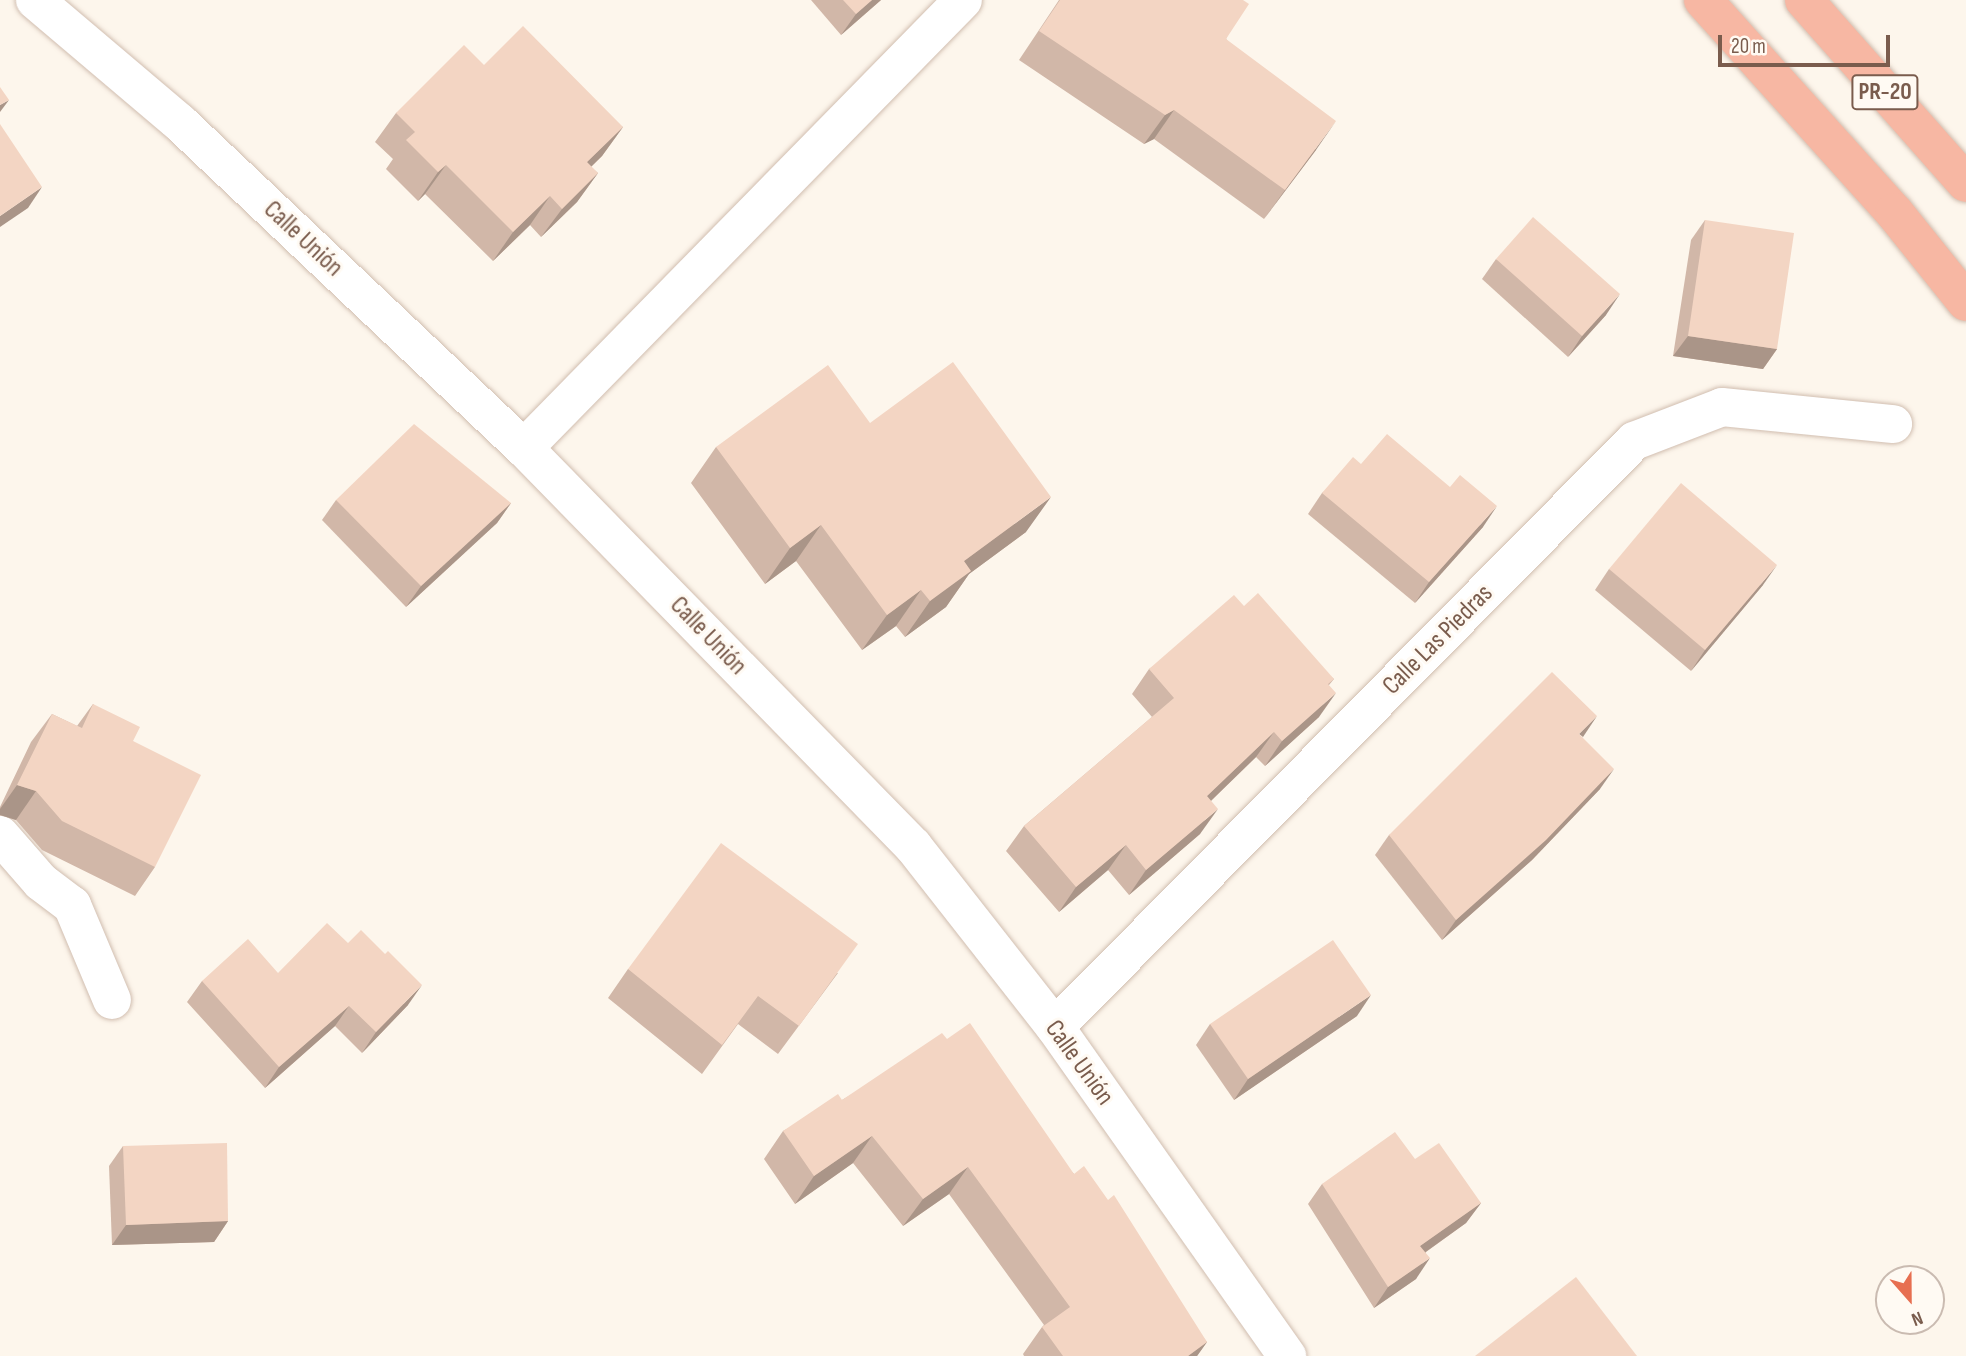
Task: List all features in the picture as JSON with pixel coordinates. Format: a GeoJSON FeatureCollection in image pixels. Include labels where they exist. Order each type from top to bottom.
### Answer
{"type":"FeatureCollection","features":[{"type":"Feature","properties":{"kind":"highway"},"geometry":{"type":"LineString","coordinates":[[1703,0],[1894,212],[1966,302]]}},
{"type":"Feature","properties":{"kind":"highway","name":"PR-20"},"geometry":{"type":"LineString","coordinates":[[1804,0],[1966,183]]}},
{"type":"Feature","properties":{"kind":"street","name":"Calle Unión"},"geometry":{"type":"LineString","coordinates":[[34,0],[179,122],[524,447],[913,846],[1055,1027],[1287,1356]]}},
{"type":"Feature","properties":{"kind":"street"},"geometry":{"type":"LineString","coordinates":[[524,447],[963,0]]}},
{"type":"Feature","properties":{"kind":"street","name":"Calle Las Piedras"},"geometry":{"type":"LineString","coordinates":[[1055,1027],[1634,441],[1722,407],[1893,424]]}},
{"type":"Feature","properties":{"kind":"street"},"geometry":{"type":"LineString","coordinates":[[0,835],[41,882],[72,905],[112,1000]]}},
{"type":"Feature","properties":{"kind":"building"},"geometry":{"type":"Polygon","coordinates":[[[843,0],[872,0],[856,14],[843,0]]]}},
{"type":"Feature","properties":{"kind":"building"},"geometry":{"type":"Polygon","coordinates":[[[1060,0],[1243,0],[1249,4],[1226,39],[1336,121],[1285,190],[1174,110],[1165,115],[1039,31],[1060,0]]]}},
{"type":"Feature","properties":{"kind":"building"},"geometry":{"type":"Polygon","coordinates":[[[523,26],[623,127],[587,162],[598,173],[562,209],[550,196],[513,232],[446,165],[438,172],[406,140],[415,132],[396,113],[464,45],[484,65],[523,26]]]}},
{"type":"Feature","properties":{"kind":"building"},"geometry":{"type":"Polygon","coordinates":[[[0,87],[9,100],[0,105],[0,87]]]}},
{"type":"Feature","properties":{"kind":"building"},"geometry":{"type":"Polygon","coordinates":[[[0,124],[42,187],[0,216],[0,124]]]}},
{"type":"Feature","properties":{"kind":"building"},"geometry":{"type":"Polygon","coordinates":[[[1533,217],[1620,294],[1582,336],[1496,259],[1533,217]]]}},
{"type":"Feature","properties":{"kind":"building"},"geometry":{"type":"Polygon","coordinates":[[[1705,220],[1794,233],[1777,349],[1688,336],[1705,220]]]}},
{"type":"Feature","properties":{"kind":"building"},"geometry":{"type":"Polygon","coordinates":[[[953,362],[1051,497],[964,561],[971,571],[930,601],[921,590],[887,615],[821,525],[790,548],[716,447],[828,365],[870,423],[953,362]]]}},
{"type":"Feature","properties":{"kind":"building"},"geometry":{"type":"Polygon","coordinates":[[[414,424],[511,503],[421,586],[336,500],[414,424]]]}},
{"type":"Feature","properties":{"kind":"building"},"geometry":{"type":"Polygon","coordinates":[[[1387,434],[1450,487],[1460,475],[1497,506],[1429,582],[1322,493],[1353,457],[1361,464],[1387,434]]]}},
{"type":"Feature","properties":{"kind":"building"},"geometry":{"type":"Polygon","coordinates":[[[1681,483],[1777,565],[1705,650],[1609,569],[1681,483]]]}},
{"type":"Feature","properties":{"kind":"building"},"geometry":{"type":"Polygon","coordinates":[[[1258,593],[1334,679],[1328,684],[1336,693],[1282,741],[1274,732],[1207,796],[1218,809],[1146,870],[1126,845],[1076,887],[1024,826],[1174,698],[1149,669],[1234,595],[1244,606],[1258,593]]]}},
{"type":"Feature","properties":{"kind":"building"},"geometry":{"type":"Polygon","coordinates":[[[1552,672],[1597,716],[1579,734],[1614,769],[1546,840],[1456,920],[1389,835],[1552,672]]]}},
{"type":"Feature","properties":{"kind":"building"},"geometry":{"type":"Polygon","coordinates":[[[93,704],[140,727],[133,741],[201,775],[155,867],[62,821],[36,791],[17,785],[52,714],[82,728],[93,704]]]}},
{"type":"Feature","properties":{"kind":"building"},"geometry":{"type":"Polygon","coordinates":[[[721,843],[858,944],[799,1026],[758,996],[722,1045],[628,969],[721,843]]]}},
{"type":"Feature","properties":{"kind":"building"},"geometry":{"type":"Polygon","coordinates":[[[327,923],[348,943],[361,930],[385,954],[388,951],[422,985],[376,1032],[349,1006],[279,1067],[202,981],[248,939],[278,973],[327,923]]]}},
{"type":"Feature","properties":{"kind":"building"},"geometry":{"type":"Polygon","coordinates":[[[1333,940],[1371,995],[1248,1079],[1210,1024],[1333,940]]]}},
{"type":"Feature","properties":{"kind":"building"},"geometry":{"type":"Polygon","coordinates":[[[970,1023],[1074,1174],[1084,1166],[1108,1200],[1114,1195],[1207,1342],[1188,1356],[1063,1356],[1042,1327],[1070,1307],[968,1167],[923,1199],[872,1136],[814,1176],[783,1131],[838,1094],[842,1100],[942,1033],[947,1039],[970,1023]]]}},
{"type":"Feature","properties":{"kind":"building"},"geometry":{"type":"Polygon","coordinates":[[[1395,1132],[1415,1159],[1439,1143],[1481,1203],[1420,1246],[1430,1258],[1388,1287],[1322,1184],[1395,1132]]]}},
{"type":"Feature","properties":{"kind":"building"},"geometry":{"type":"Polygon","coordinates":[[[227,1143],[228,1221],[126,1225],[123,1146],[227,1143]]]}},
{"type":"Feature","properties":{"kind":"building"},"geometry":{"type":"Polygon","coordinates":[[[1576,1277],[1637,1356],[1475,1356],[1576,1277]]]}}]}
